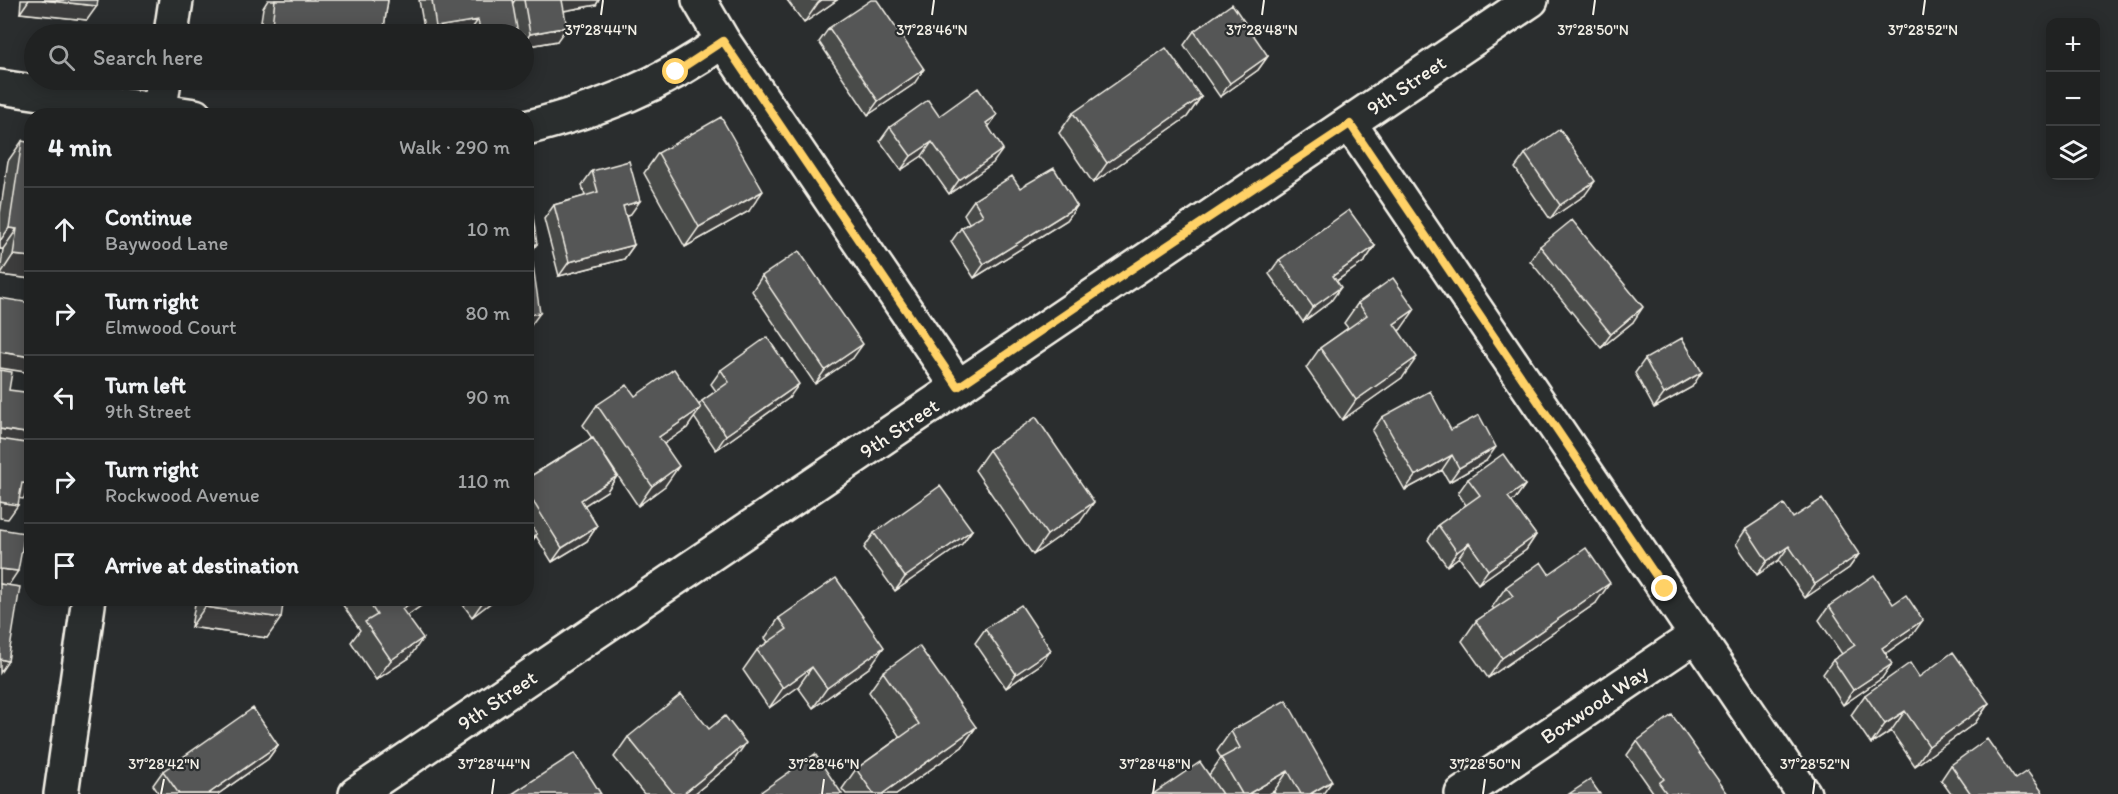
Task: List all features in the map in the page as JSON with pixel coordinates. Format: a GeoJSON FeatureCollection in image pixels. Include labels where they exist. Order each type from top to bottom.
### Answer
{"type":"FeatureCollection","features":[{"type":"Feature","properties":{"kind":"street"},"geometry":{"type":"LineString","coordinates":[[172,24],[176,0]]}},
{"type":"Feature","properties":{"kind":"street"},"geometry":{"type":"LineString","coordinates":[[699,0],[723,41],[958,387]]}},
{"type":"Feature","properties":{"kind":"street","name":"9th Street"},"geometry":{"type":"LineString","coordinates":[[356,794],[1531,0]]}},
{"type":"Feature","properties":{"kind":"street"},"geometry":{"type":"LineString","coordinates":[[534,126],[576,115],[629,95],[676,72],[723,41]]}},
{"type":"Feature","properties":{"kind":"street"},"geometry":{"type":"LineString","coordinates":[[0,87],[24,89]]}},
{"type":"Feature","properties":{"kind":"street"},"geometry":{"type":"LineString","coordinates":[[32,90],[161,102],[176,108]]}},
{"type":"Feature","properties":{"kind":"street"},"geometry":{"type":"LineString","coordinates":[[1350,124],[1804,794]]}},
{"type":"Feature","properties":{"kind":"street"},"geometry":{"type":"LineString","coordinates":[[61,794],[88,606]]}},
{"type":"Feature","properties":{"kind":"street","name":"Boxwood Way"},"geometry":{"type":"LineString","coordinates":[[1462,794],[1696,635]]}},
{"type":"Feature","properties":{"kind":"building"},"geometry":{"type":"Polygon","coordinates":[[[42,0],[98,0],[97,6],[42,0]]]}},
{"type":"Feature","properties":{"kind":"building"},"geometry":{"type":"Polygon","coordinates":[[[275,0],[388,0],[384,24],[272,24],[275,0]]]}},
{"type":"Feature","properties":{"kind":"building"},"geometry":{"type":"Polygon","coordinates":[[[432,0],[512,0],[516,24],[479,24],[478,20],[436,24],[432,0]]]}},
{"type":"Feature","properties":{"kind":"building"},"geometry":{"type":"Polygon","coordinates":[[[524,0],[562,0],[567,27],[534,33],[534,24],[528,24],[524,0]]]}},
{"type":"Feature","properties":{"kind":"building"},"geometry":{"type":"Polygon","coordinates":[[[871,0],[877,0],[924,69],[878,101],[829,28],[871,0]]]}},
{"type":"Feature","properties":{"kind":"building"},"geometry":{"type":"Polygon","coordinates":[[[1232,4],[1268,56],[1230,83],[1194,31],[1232,4]]]}},
{"type":"Feature","properties":{"kind":"building"},"geometry":{"type":"Polygon","coordinates":[[[1166,48],[1201,97],[1107,163],[1073,113],[1166,48]]]}},
{"type":"Feature","properties":{"kind":"building"},"geometry":{"type":"Polygon","coordinates":[[[978,88],[997,115],[986,123],[1003,149],[959,180],[932,142],[911,156],[890,127],[928,100],[939,116],[978,88]]]}},
{"type":"Feature","properties":{"kind":"building"},"geometry":{"type":"Polygon","coordinates":[[[721,117],[763,191],[699,227],[658,153],[721,117]]]}},
{"type":"Feature","properties":{"kind":"building"},"geometry":{"type":"Polygon","coordinates":[[[1560,129],[1595,181],[1560,205],[1525,154],[1560,129]]]}},
{"type":"Feature","properties":{"kind":"building"},"geometry":{"type":"Polygon","coordinates":[[[22,141],[24,141],[24,256],[13,255],[17,229],[9,228],[22,141]]]}},
{"type":"Feature","properties":{"kind":"building"},"geometry":{"type":"Polygon","coordinates":[[[629,161],[640,201],[623,206],[634,245],[569,262],[554,205],[598,192],[592,171],[629,161]]]}},
{"type":"Feature","properties":{"kind":"building"},"geometry":{"type":"Polygon","coordinates":[[[1054,168],[1077,206],[984,264],[961,228],[983,215],[974,200],[1012,176],[1020,188],[1054,168]]]}},
{"type":"Feature","properties":{"kind":"building"},"geometry":{"type":"Polygon","coordinates":[[[1349,210],[1375,246],[1333,276],[1341,287],[1313,307],[1279,260],[1349,210]]]}},
{"type":"Feature","properties":{"kind":"building"},"geometry":{"type":"Polygon","coordinates":[[[1572,220],[1643,307],[1611,334],[1540,246],[1572,220]]]}},
{"type":"Feature","properties":{"kind":"building"},"geometry":{"type":"Polygon","coordinates":[[[534,223],[537,244],[534,244],[534,223]]]}},
{"type":"Feature","properties":{"kind":"building"},"geometry":{"type":"Polygon","coordinates":[[[799,251],[863,344],[825,370],[762,276],[799,251]]]}},
{"type":"Feature","properties":{"kind":"building"},"geometry":{"type":"Polygon","coordinates":[[[534,272],[540,313],[534,314],[534,272]]]}},
{"type":"Feature","properties":{"kind":"building"},"geometry":{"type":"Polygon","coordinates":[[[1393,278],[1415,309],[1394,324],[1417,357],[1356,400],[1320,348],[1367,315],[1358,303],[1393,278]]]}},
{"type":"Feature","properties":{"kind":"building"},"geometry":{"type":"Polygon","coordinates":[[[0,298],[24,302],[24,356],[0,352],[0,298]]]}},
{"type":"Feature","properties":{"kind":"building"},"geometry":{"type":"Polygon","coordinates":[[[767,337],[799,384],[726,435],[702,401],[729,382],[721,370],[767,337]]]}},
{"type":"Feature","properties":{"kind":"building"},"geometry":{"type":"Polygon","coordinates":[[[1682,338],[1702,372],[1664,394],[1645,359],[1682,338]]]}},
{"type":"Feature","properties":{"kind":"building"},"geometry":{"type":"Polygon","coordinates":[[[674,369],[701,408],[659,437],[679,466],[652,486],[597,405],[627,385],[635,396],[674,369]]]}},
{"type":"Feature","properties":{"kind":"building"},"geometry":{"type":"Polygon","coordinates":[[[0,370],[12,372],[9,390],[24,392],[24,433],[0,429],[0,370]]]}},
{"type":"Feature","properties":{"kind":"building"},"geometry":{"type":"Polygon","coordinates":[[[1430,391],[1451,430],[1479,415],[1496,447],[1459,468],[1452,455],[1415,476],[1382,417],[1430,391]]]}},
{"type":"Feature","properties":{"kind":"building"},"geometry":{"type":"Polygon","coordinates":[[[1036,417],[1094,502],[1047,535],[989,450],[1036,417]]]}},
{"type":"Feature","properties":{"kind":"building"},"geometry":{"type":"Polygon","coordinates":[[[593,438],[617,476],[581,500],[597,526],[562,548],[534,503],[534,474],[593,438]]]}},
{"type":"Feature","properties":{"kind":"building"},"geometry":{"type":"Polygon","coordinates":[[[0,439],[24,443],[24,483],[22,483],[18,505],[0,502],[0,439]]]}},
{"type":"Feature","properties":{"kind":"building"},"geometry":{"type":"Polygon","coordinates":[[[1503,454],[1525,485],[1508,497],[1536,535],[1488,570],[1469,543],[1457,552],[1438,525],[1480,495],[1468,479],[1503,454]]]}},
{"type":"Feature","properties":{"kind":"building"},"geometry":{"type":"Polygon","coordinates":[[[940,486],[972,530],[905,577],[874,533],[940,486]]]}},
{"type":"Feature","properties":{"kind":"building"},"geometry":{"type":"Polygon","coordinates":[[[1822,499],[1859,554],[1815,584],[1789,546],[1767,561],[1746,529],[1784,504],[1793,518],[1822,499]]]}},
{"type":"Feature","properties":{"kind":"building"},"geometry":{"type":"Polygon","coordinates":[[[0,529],[24,533],[18,571],[0,569],[0,529]]]}},
{"type":"Feature","properties":{"kind":"building"},"geometry":{"type":"Polygon","coordinates":[[[1586,548],[1610,583],[1502,658],[1476,621],[1513,596],[1506,587],[1541,562],[1549,574],[1586,548]]]}},
{"type":"Feature","properties":{"kind":"building"},"geometry":{"type":"Polygon","coordinates":[[[1874,575],[1893,604],[1906,595],[1923,620],[1882,648],[1892,664],[1853,690],[1833,660],[1855,645],[1829,606],[1874,575]]]}},
{"type":"Feature","properties":{"kind":"building"},"geometry":{"type":"Polygon","coordinates":[[[836,578],[884,647],[827,688],[812,667],[783,688],[757,650],[787,629],[779,618],[836,578]]]}},
{"type":"Feature","properties":{"kind":"building"},"geometry":{"type":"Polygon","coordinates":[[[0,584],[20,587],[8,661],[0,659],[0,584]]]}},
{"type":"Feature","properties":{"kind":"building"},"geometry":{"type":"Polygon","coordinates":[[[1021,605],[1051,650],[1016,674],[985,629],[1021,605]]]}},
{"type":"Feature","properties":{"kind":"building"},"geometry":{"type":"Polygon","coordinates":[[[205,606],[283,606],[281,618],[205,606]]]}},
{"type":"Feature","properties":{"kind":"building"},"geometry":{"type":"Polygon","coordinates":[[[371,606],[406,606],[402,609],[423,638],[391,660],[365,622],[377,615],[371,606]]]}},
{"type":"Feature","properties":{"kind":"building"},"geometry":{"type":"Polygon","coordinates":[[[919,646],[976,727],[882,794],[874,794],[856,769],[919,724],[883,672],[919,646]]]}},
{"type":"Feature","properties":{"kind":"building"},"geometry":{"type":"Polygon","coordinates":[[[1953,652],[1989,703],[1929,746],[1905,711],[1885,724],[1865,695],[1910,663],[1919,677],[1953,652]]]}},
{"type":"Feature","properties":{"kind":"building"},"geometry":{"type":"Polygon","coordinates":[[[681,694],[709,729],[725,716],[746,743],[683,794],[674,794],[628,737],[681,694]]]}},
{"type":"Feature","properties":{"kind":"building"},"geometry":{"type":"Polygon","coordinates":[[[1286,700],[1332,781],[1310,794],[1301,794],[1288,771],[1248,794],[1242,794],[1221,758],[1240,748],[1231,731],[1286,700]]]}},
{"type":"Feature","properties":{"kind":"building"},"geometry":{"type":"Polygon","coordinates":[[[253,708],[278,745],[208,794],[179,794],[163,771],[253,708]]]}},
{"type":"Feature","properties":{"kind":"building"},"geometry":{"type":"Polygon","coordinates":[[[1672,715],[1728,794],[1667,794],[1659,783],[1664,779],[1637,741],[1672,715]]]}},
{"type":"Feature","properties":{"kind":"building"},"geometry":{"type":"Polygon","coordinates":[[[1987,739],[2015,779],[2027,771],[2044,794],[1971,794],[1951,765],[1987,739]]]}},
{"type":"Feature","properties":{"kind":"building"},"geometry":{"type":"Polygon","coordinates":[[[575,753],[601,794],[512,794],[575,753]]]}},
{"type":"Feature","properties":{"kind":"building"},"geometry":{"type":"Polygon","coordinates":[[[815,754],[842,794],[758,794],[815,754]]]}},
{"type":"Feature","properties":{"kind":"building"},"geometry":{"type":"Polygon","coordinates":[[[1200,762],[1222,794],[1153,794],[1200,762]]]}},
{"type":"Feature","properties":{"kind":"building"},"geometry":{"type":"Polygon","coordinates":[[[1590,780],[1600,794],[1569,794],[1590,780]]]}},
{"type":"Feature","properties":{"kind":"route"},"geometry":{"type":"LineString","coordinates":[[676,72],[723,41],[958,387],[1350,124],[1665,589]]}}]}
